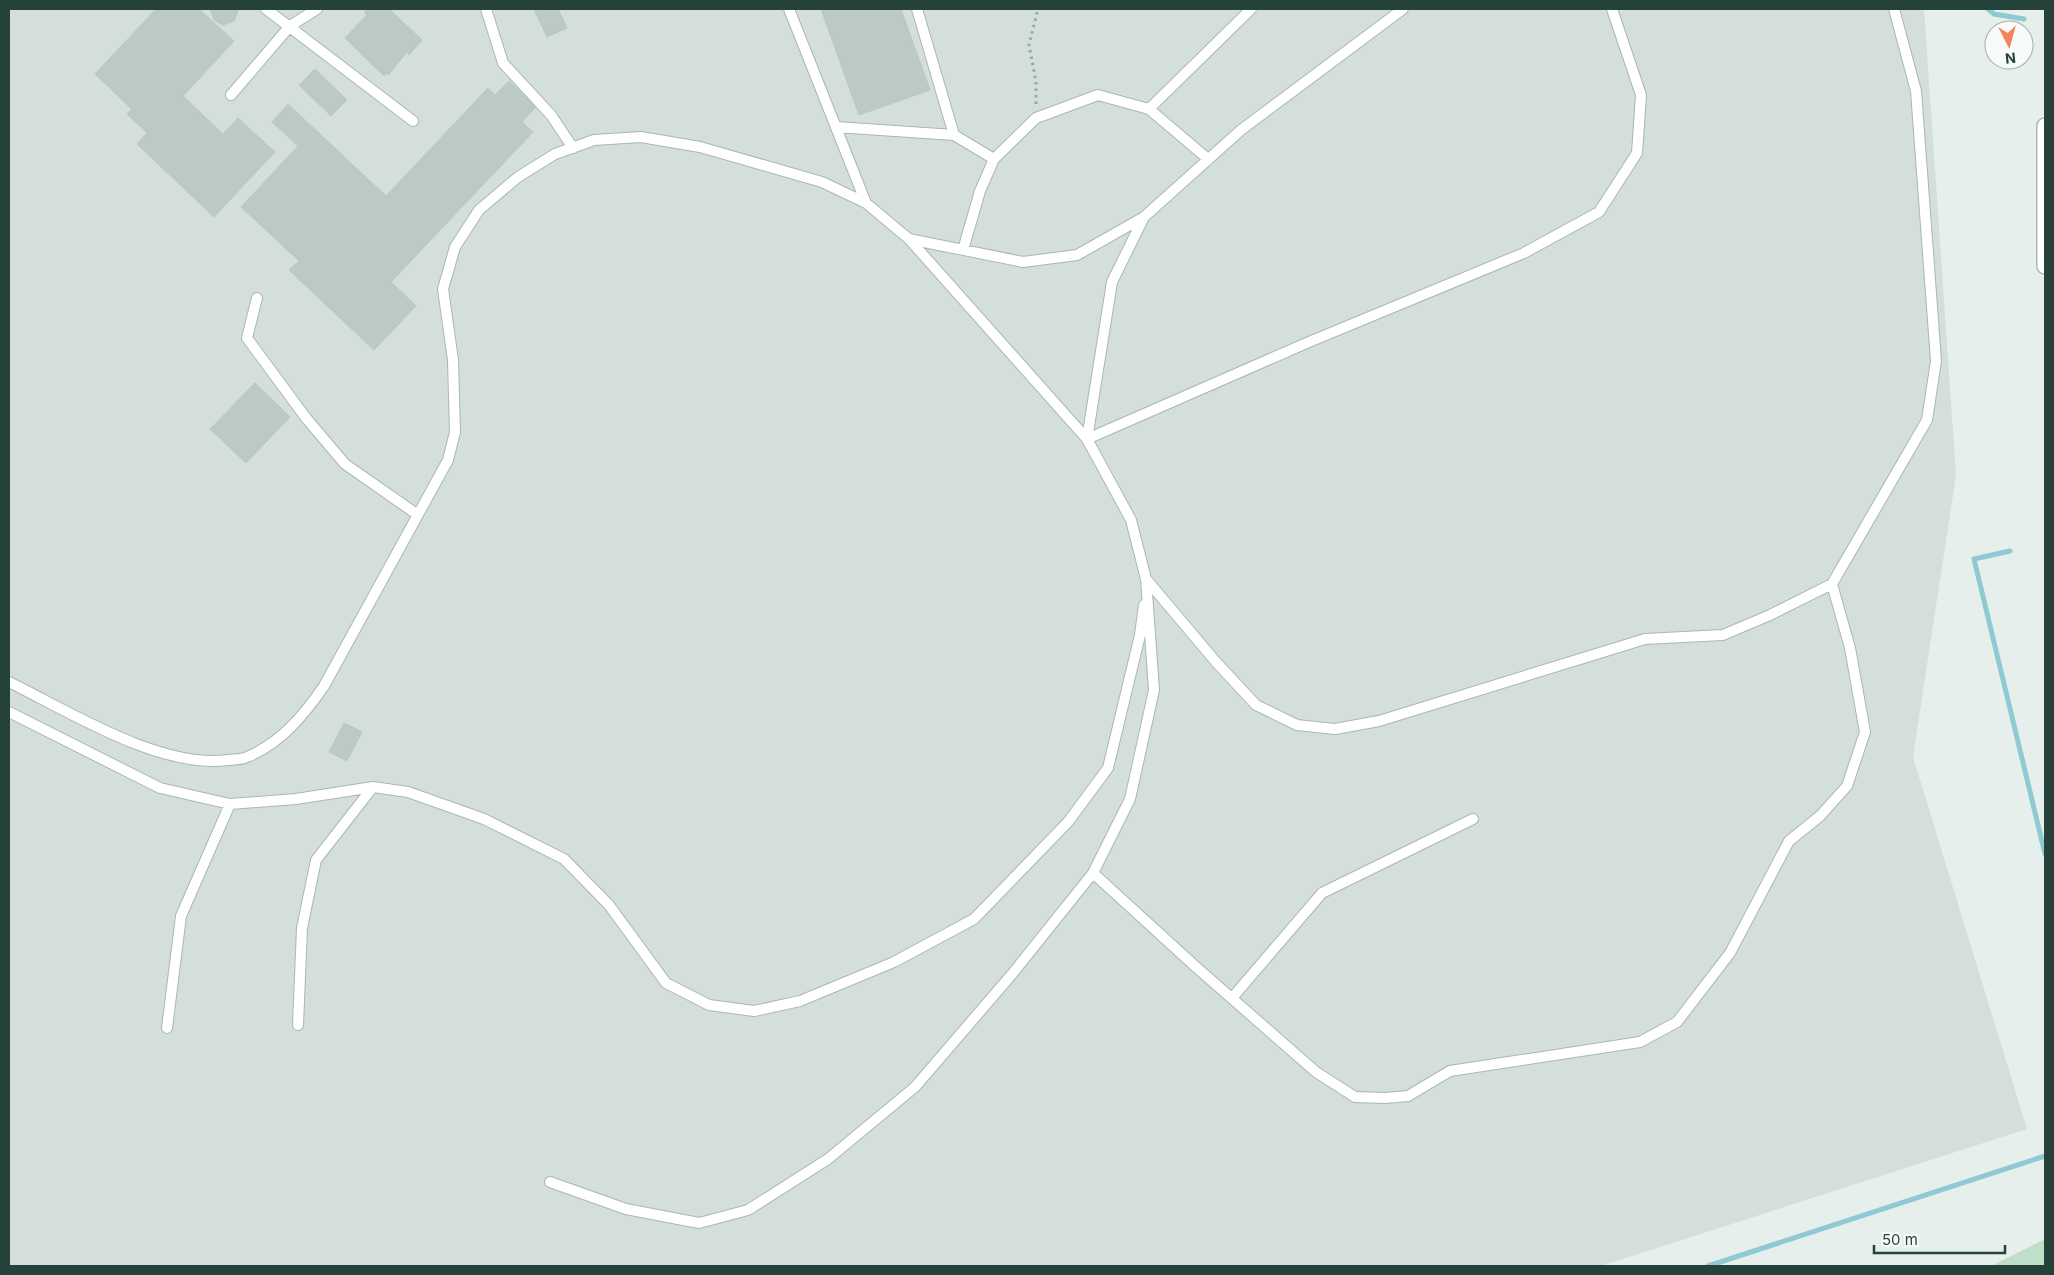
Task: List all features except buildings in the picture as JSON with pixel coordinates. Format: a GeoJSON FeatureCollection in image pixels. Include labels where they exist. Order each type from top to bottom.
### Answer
{"type":"FeatureCollection","features":[{"type":"Feature","properties":{"kind":"street"},"geometry":{"type":"LineString","coordinates":[[2045,126],[2045,266]]}},
{"type":"Feature","properties":{"kind":"lane"},"geometry":{"type":"LineString","coordinates":[[266,9],[413,120]]}},
{"type":"Feature","properties":{"kind":"lane"},"geometry":{"type":"LineString","coordinates":[[231,95],[290,26],[317,9]]}},
{"type":"Feature","properties":{"kind":"lane"},"geometry":{"type":"LineString","coordinates":[[486,9],[504,63],[551,115],[573,148]]}},
{"type":"Feature","properties":{"kind":"lane"},"geometry":{"type":"LineString","coordinates":[[789,9],[866,203]]}},
{"type":"Feature","properties":{"kind":"lane"},"geometry":{"type":"LineString","coordinates":[[917,9],[954,135]]}},
{"type":"Feature","properties":{"kind":"lane"},"geometry":{"type":"LineString","coordinates":[[1149,109],[1251,9]]}},
{"type":"Feature","properties":{"kind":"lane"},"geometry":{"type":"LineString","coordinates":[[909,238],[1022,262],[1077,255],[1144,216],[1241,130],[1403,9]]}},
{"type":"Feature","properties":{"kind":"lane"},"geometry":{"type":"LineString","coordinates":[[1087,439],[1309,342],[1524,253],[1599,212],[1637,153],[1641,95],[1612,9]]}},
{"type":"Feature","properties":{"kind":"lane"},"geometry":{"type":"LineString","coordinates":[[1146,579],[1216,662],[1256,705],[1297,725],[1335,729],[1379,720],[1645,639],[1723,635],[1770,615],[1832,584],[1927,420],[1936,361],[1916,91],[1894,9]]}},
{"type":"Feature","properties":{"kind":"lane"},"geometry":{"type":"LineString","coordinates":[[962,250],[980,190],[994,159],[1036,118],[1098,95],[1149,109],[1208,159]]}},
{"type":"Feature","properties":{"kind":"lane"},"geometry":{"type":"LineString","coordinates":[[836,127],[954,135],[994,159]]}},
{"type":"Feature","properties":{"kind":"lane"},"geometry":{"type":"LineString","coordinates":[[9,682],[123,738],[176,758],[214,762],[246,758],[276,740],[302,717],[324,686],[448,460],[456,432],[453,360],[443,289],[455,248],[479,210],[485,204],[518,177],[555,154],[594,140],[641,137],[700,147],[822,182],[866,203],[909,238],[1087,439],[1131,520],[1146,579],[1154,690],[1130,799],[1093,873],[1013,973],[915,1087],[828,1159],[748,1210],[699,1223],[626,1209],[550,1182]]}},
{"type":"Feature","properties":{"kind":"lane"},"geometry":{"type":"LineString","coordinates":[[1087,439],[1112,282],[1144,216]]}},
{"type":"Feature","properties":{"kind":"lane"},"geometry":{"type":"LineString","coordinates":[[257,298],[247,338],[306,418],[345,464],[418,515]]}},
{"type":"Feature","properties":{"kind":"lane"},"geometry":{"type":"LineString","coordinates":[[9,712],[160,788],[230,804],[296,798],[373,787],[408,792],[484,819],[564,859],[609,905],[666,983],[709,1005],[754,1011],[800,1001],[894,962],[974,919],[1068,822],[1108,768],[1140,634],[1146,579]]}},
{"type":"Feature","properties":{"kind":"lane"},"geometry":{"type":"LineString","coordinates":[[1093,873],[1316,1072],[1356,1097],[1385,1098],[1408,1096],[1450,1071],[1640,1042],[1677,1022],[1730,953],[1789,841],[1820,816],[1847,786],[1865,732],[1850,648],[1832,584]]}},
{"type":"Feature","properties":{"kind":"lane"},"geometry":{"type":"LineString","coordinates":[[298,1025],[302,928],[316,860],[373,787]]}},
{"type":"Feature","properties":{"kind":"lane"},"geometry":{"type":"LineString","coordinates":[[167,1028],[181,916],[230,804]]}},
{"type":"Feature","properties":{"kind":"lane"},"geometry":{"type":"LineString","coordinates":[[1232,998],[1322,894],[1474,819]]}},
{"type":"Feature","properties":{"kind":"path"},"geometry":{"type":"LineString","coordinates":[[1036,118],[1036,82],[1029,45],[1038,9]]}},
{"type":"Feature","properties":{"kind":"shaded area"},"geometry":{"type":"Polygon","coordinates":[[[9,9],[1924,9],[1956,475],[1913,757],[2027,1129],[1601,1266],[9,1266],[9,9]]]}},
{"type":"Feature","properties":{"kind":"green space"},"geometry":{"type":"Polygon","coordinates":[[[2045,1239],[2045,1266],[1991,1266],[2045,1239]]]}},
{"type":"Feature","properties":{"kind":"waterway"},"geometry":{"type":"LineString","coordinates":[[1988,9],[1994,14],[2024,19]]}},
{"type":"Feature","properties":{"kind":"waterway"},"geometry":{"type":"LineString","coordinates":[[2010,551],[1974,559],[2045,854]]}},
{"type":"Feature","properties":{"kind":"waterway"},"geometry":{"type":"LineString","coordinates":[[1708,1266],[2045,1156]]}}]}
